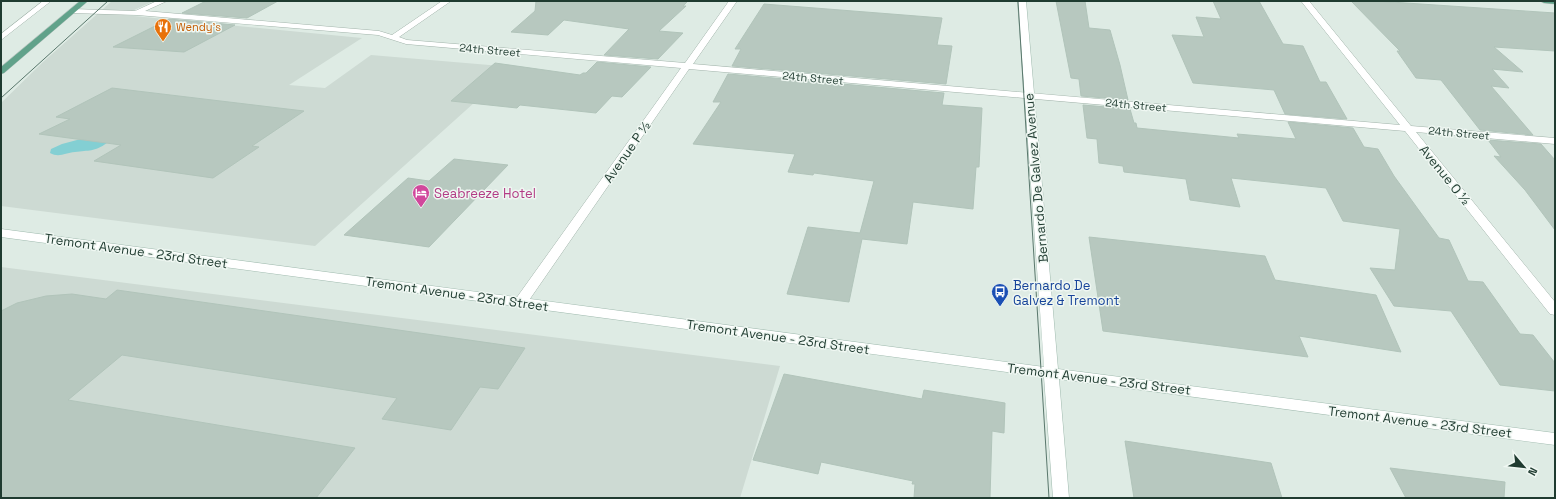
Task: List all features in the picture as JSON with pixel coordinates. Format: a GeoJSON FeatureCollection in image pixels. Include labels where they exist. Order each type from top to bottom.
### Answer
{"type":"FeatureCollection","features":[{"type":"Feature","properties":{"kind":"main road"},"geometry":{"type":"LineString","coordinates":[[1,71],[84,1]]}},
{"type":"Feature","properties":{"kind":"main road"},"geometry":{"type":"LineString","coordinates":[[1544,1],[1555,2]]}},
{"type":"Feature","properties":{"kind":"street"},"geometry":{"type":"LineString","coordinates":[[1,38],[47,1]]}},
{"type":"Feature","properties":{"kind":"street"},"geometry":{"type":"LineString","coordinates":[[137,13],[164,1]]}},
{"type":"Feature","properties":{"kind":"street"},"geometry":{"type":"LineString","coordinates":[[393,38],[447,1]]}},
{"type":"Feature","properties":{"kind":"street","name":"Avenue P ½"},"geometry":{"type":"LineString","coordinates":[[520,303],[733,1]]}},
{"type":"Feature","properties":{"kind":"street","name":"Bernardo De Galvez Avenue"},"geometry":{"type":"LineString","coordinates":[[1022,1],[1061,498]]}},
{"type":"Feature","properties":{"kind":"street","name":"Avenue O ½"},"geometry":{"type":"LineString","coordinates":[[1305,1],[1555,311]]}},
{"type":"Feature","properties":{"kind":"street","name":"24th Street"},"geometry":{"type":"LineString","coordinates":[[72,11],[137,13],[379,33],[406,42],[1555,141]]}},
{"type":"Feature","properties":{"kind":"street","name":"Tremont Avenue - 23rd Street"},"geometry":{"type":"LineString","coordinates":[[1,233],[1555,439]]}},
{"type":"Feature","properties":{"kind":"shaded area"},"geometry":{"type":"Polygon","coordinates":[[[112,1],[154,1],[123,15],[362,38],[289,85],[325,88],[371,55],[514,67],[315,246],[1,206],[1,103],[43,62],[112,1]]]}},
{"type":"Feature","properties":{"kind":"shaded area"},"geometry":{"type":"Polygon","coordinates":[[[1,267],[780,366],[740,498],[1,498],[1,267]]]}},
{"type":"Feature","properties":{"kind":"water"},"geometry":{"type":"Polygon","coordinates":[[[94,138],[107,143],[91,150],[59,155],[50,153],[51,149],[62,144],[94,138]]]}},
{"type":"Feature","properties":{"kind":"building"},"geometry":{"type":"Polygon","coordinates":[[[206,1],[278,1],[247,18],[182,13],[206,1]]]}},
{"type":"Feature","properties":{"kind":"building"},"geometry":{"type":"Polygon","coordinates":[[[536,1],[688,1],[683,6],[686,6],[659,31],[683,33],[658,59],[604,55],[629,29],[564,20],[548,35],[511,32],[535,11],[536,1]]]}},
{"type":"Feature","properties":{"kind":"building"},"geometry":{"type":"Polygon","coordinates":[[[1056,1],[1085,1],[1089,28],[1110,30],[1128,100],[1081,96],[1079,79],[1071,78],[1056,1]]]}},
{"type":"Feature","properties":{"kind":"building"},"geometry":{"type":"Polygon","coordinates":[[[1213,1],[1259,1],[1283,44],[1303,46],[1320,82],[1326,82],[1347,119],[1285,114],[1274,90],[1193,83],[1172,35],[1204,37],[1196,17],[1221,19],[1213,1]]]}},
{"type":"Feature","properties":{"kind":"building"},"geometry":{"type":"Polygon","coordinates":[[[1351,1],[1376,1],[1555,13],[1555,51],[1494,47],[1523,72],[1492,69],[1509,88],[1491,86],[1533,135],[1480,130],[1441,80],[1416,78],[1397,51],[1400,51],[1351,1]]]}},
{"type":"Feature","properties":{"kind":"building"},"geometry":{"type":"Polygon","coordinates":[[[764,4],[942,18],[937,45],[952,46],[946,84],[732,66],[741,49],[735,49],[764,4]]]}},
{"type":"Feature","properties":{"kind":"building"},"geometry":{"type":"Polygon","coordinates":[[[169,19],[235,25],[184,52],[113,47],[169,19]]]}},
{"type":"Feature","properties":{"kind":"building"},"geometry":{"type":"Polygon","coordinates":[[[597,62],[651,67],[622,97],[612,96],[596,113],[520,105],[517,108],[451,101],[495,63],[580,75],[586,73],[597,62]]]}},
{"type":"Feature","properties":{"kind":"building"},"geometry":{"type":"Polygon","coordinates":[[[728,74],[944,93],[942,105],[982,108],[979,167],[976,167],[973,209],[913,202],[907,244],[862,239],[849,302],[787,294],[808,227],[860,233],[874,181],[814,173],[813,175],[788,172],[795,154],[693,144],[721,102],[713,102],[728,74]]]}},
{"type":"Feature","properties":{"kind":"building"},"geometry":{"type":"Polygon","coordinates":[[[112,88],[304,111],[252,146],[259,147],[213,178],[94,161],[121,145],[39,134],[70,119],[56,117],[112,88]]]}},
{"type":"Feature","properties":{"kind":"building"},"geometry":{"type":"Polygon","coordinates":[[[1083,105],[1130,109],[1137,128],[1239,138],[1237,134],[1296,139],[1288,122],[1353,128],[1364,147],[1378,149],[1394,176],[1439,238],[1449,240],[1468,281],[1483,282],[1520,334],[1533,335],[1555,363],[1555,391],[1500,385],[1451,311],[1394,306],[1370,268],[1395,270],[1400,229],[1343,221],[1326,188],[1231,178],[1240,207],[1190,200],[1186,179],[1124,172],[1123,166],[1099,163],[1097,139],[1087,138],[1083,105]]]}},
{"type":"Feature","properties":{"kind":"building"},"geometry":{"type":"Polygon","coordinates":[[[1488,140],[1541,144],[1555,160],[1555,230],[1525,190],[1494,156],[1501,157],[1488,140]]]}},
{"type":"Feature","properties":{"kind":"building","name":"Seabreeze Hotel"},"geometry":{"type":"Polygon","coordinates":[[[454,159],[508,165],[429,247],[344,235],[408,178],[429,181],[454,159]]]}},
{"type":"Feature","properties":{"kind":"building"},"geometry":{"type":"Polygon","coordinates":[[[1089,237],[1265,256],[1275,280],[1376,295],[1401,352],[1299,336],[1308,357],[1103,331],[1089,237]]]}},
{"type":"Feature","properties":{"kind":"building"},"geometry":{"type":"Polygon","coordinates":[[[117,290],[525,348],[498,389],[480,387],[451,430],[382,419],[397,398],[122,355],[68,400],[355,448],[316,498],[1,498],[1,311],[17,303],[46,296],[72,294],[106,299],[117,290]]]}},
{"type":"Feature","properties":{"kind":"building"},"geometry":{"type":"Polygon","coordinates":[[[784,374],[922,399],[924,390],[1005,403],[1004,433],[992,431],[990,498],[914,498],[915,484],[912,484],[913,481],[821,462],[818,474],[753,460],[784,374]]]}},
{"type":"Feature","properties":{"kind":"building"},"geometry":{"type":"Polygon","coordinates":[[[1125,441],[1271,463],[1282,498],[1134,498],[1125,441]]]}},
{"type":"Feature","properties":{"kind":"building"},"geometry":{"type":"Polygon","coordinates":[[[1390,468],[1505,482],[1504,498],[1406,498],[1390,468]]]}},
{"type":"Feature","properties":{"kind":"tram line"},"geometry":{"type":"LineString","coordinates":[[1,98],[108,1]]}},
{"type":"Feature","properties":{"kind":"tram line"},"geometry":{"type":"LineString","coordinates":[[1018,1],[1049,498]]}},
{"type":"Feature","properties":{"kind":"place","name":"Wendy's"},"geometry":{"type":"Point","coordinates":[163,42]}},
{"type":"Feature","properties":{"kind":"place","name":"Seabreeze Hotel"},"geometry":{"type":"Point","coordinates":[421,208]}},
{"type":"Feature","properties":{"kind":"place","name":"Bernardo De Galvez & Tremont"},"geometry":{"type":"Point","coordinates":[1000,307]}}]}
